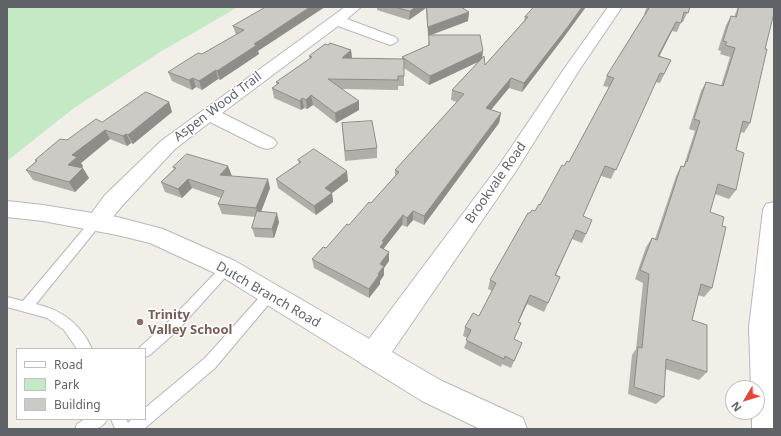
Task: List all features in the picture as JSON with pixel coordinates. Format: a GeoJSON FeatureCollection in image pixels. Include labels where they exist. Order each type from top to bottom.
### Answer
{"type":"FeatureCollection","features":[{"type":"Feature","properties":{"kind":"street","name":"Aspen Wood Trail"},"geometry":{"type":"LineString","coordinates":[[96,222],[113,201],[168,145],[354,7]]}},
{"type":"Feature","properties":{"kind":"street","name":"Brookvale Road"},"geometry":{"type":"LineString","coordinates":[[373,356],[507,169],[572,69],[615,7]]}},
{"type":"Feature","properties":{"kind":"street"},"geometry":{"type":"LineString","coordinates":[[337,20],[390,40]]}},
{"type":"Feature","properties":{"kind":"street"},"geometry":{"type":"LineString","coordinates":[[209,114],[267,143]]}},
{"type":"Feature","properties":{"kind":"street","name":"Dutch Branch Road"},"geometry":{"type":"LineString","coordinates":[[7,209],[96,222],[156,235],[228,268],[432,391],[512,429]]}},
{"type":"Feature","properties":{"kind":"street"},"geometry":{"type":"LineString","coordinates":[[767,429],[762,327],[774,210]]}},
{"type":"Feature","properties":{"kind":"lane"},"geometry":{"type":"LineString","coordinates":[[26,307],[96,222]]}},
{"type":"Feature","properties":{"kind":"lane"},"geometry":{"type":"LineString","coordinates":[[146,350],[172,326],[228,268]]}},
{"type":"Feature","properties":{"kind":"lane"},"geometry":{"type":"LineString","coordinates":[[146,417],[210,363],[270,294]]}},
{"type":"Feature","properties":{"kind":"lane"},"geometry":{"type":"LineString","coordinates":[[7,302],[50,313],[68,326],[84,348]]}},
{"type":"Feature","properties":{"kind":"lane"},"geometry":{"type":"LineString","coordinates":[[82,429],[98,420]]}},
{"type":"Feature","properties":{"kind":"lane"},"geometry":{"type":"LineString","coordinates":[[118,420],[123,429]]}},
{"type":"Feature","properties":{"kind":"lane"},"geometry":{"type":"LineString","coordinates":[[132,429],[143,420]]}},
{"type":"Feature","properties":{"kind":"green space"},"geometry":{"type":"Polygon","coordinates":[[[7,7],[238,7],[160,52],[74,108],[7,161],[7,7]]]}},
{"type":"Feature","properties":{"kind":"building"},"geometry":{"type":"Polygon","coordinates":[[[266,7],[310,7],[254,44],[257,45],[199,81],[193,78],[189,80],[168,72],[198,53],[202,54],[244,30],[233,26],[266,7]]]}},
{"type":"Feature","properties":{"kind":"building"},"geometry":{"type":"Polygon","coordinates":[[[395,7],[416,7],[410,11],[395,7]]]}},
{"type":"Feature","properties":{"kind":"building"},"geometry":{"type":"Polygon","coordinates":[[[427,7],[461,7],[469,12],[428,27],[427,7]]]}},
{"type":"Feature","properties":{"kind":"building"},"geometry":{"type":"Polygon","coordinates":[[[534,7],[582,7],[524,83],[511,78],[486,108],[501,113],[424,216],[413,211],[407,218],[403,215],[382,241],[384,242],[380,247],[389,252],[380,264],[384,266],[369,289],[312,259],[323,247],[326,248],[347,224],[349,225],[369,202],[371,203],[399,172],[395,170],[464,94],[452,90],[484,56],[485,65],[528,17],[525,17],[534,7]]]}},
{"type":"Feature","properties":{"kind":"building"},"geometry":{"type":"Polygon","coordinates":[[[650,7],[690,7],[688,13],[684,12],[681,23],[676,22],[658,56],[671,60],[664,74],[660,73],[616,170],[605,166],[583,216],[592,220],[586,234],[576,230],[555,275],[560,277],[548,303],[530,295],[518,322],[521,323],[514,339],[522,343],[514,361],[505,356],[504,359],[466,340],[471,330],[465,327],[473,313],[479,316],[496,283],[490,280],[528,213],[532,210],[535,211],[539,204],[540,205],[562,165],[564,166],[567,161],[569,162],[614,78],[607,76],[650,7]]]}},
{"type":"Feature","properties":{"kind":"building"},"geometry":{"type":"Polygon","coordinates":[[[739,7],[774,7],[774,13],[750,123],[743,121],[736,150],[744,153],[736,190],[718,184],[710,212],[724,217],[722,226],[726,227],[712,288],[701,284],[692,320],[707,325],[707,372],[666,359],[664,397],[634,387],[638,347],[642,348],[649,274],[640,270],[652,238],[657,240],[681,166],[684,167],[686,161],[687,162],[700,121],[694,119],[706,82],[723,86],[735,48],[725,45],[727,42],[723,41],[731,16],[736,17],[739,7]]]}},
{"type":"Feature","properties":{"kind":"building"},"geometry":{"type":"Polygon","coordinates":[[[429,35],[480,35],[483,51],[430,76],[402,57],[429,45],[429,35]]]}},
{"type":"Feature","properties":{"kind":"building"},"geometry":{"type":"Polygon","coordinates":[[[330,43],[351,50],[342,58],[404,59],[404,76],[398,76],[398,80],[328,79],[359,101],[335,113],[311,95],[306,100],[302,98],[300,101],[272,88],[279,83],[276,82],[312,57],[309,56],[325,44],[328,45],[330,43]]]}},
{"type":"Feature","properties":{"kind":"building"},"geometry":{"type":"Polygon","coordinates":[[[146,92],[169,102],[128,135],[126,134],[123,136],[105,130],[72,155],[77,157],[68,165],[83,168],[69,182],[26,170],[37,161],[35,160],[60,139],[67,140],[96,119],[102,122],[146,92]]]}},
{"type":"Feature","properties":{"kind":"building"},"geometry":{"type":"Polygon","coordinates":[[[372,121],[377,148],[345,151],[342,123],[372,121]]]}},
{"type":"Feature","properties":{"kind":"building"},"geometry":{"type":"Polygon","coordinates":[[[314,149],[347,171],[325,188],[332,193],[314,206],[276,179],[301,162],[298,160],[314,149]]]}},
{"type":"Feature","properties":{"kind":"building"},"geometry":{"type":"Polygon","coordinates":[[[187,154],[228,166],[220,175],[268,179],[256,208],[218,204],[224,191],[188,179],[178,189],[161,182],[176,168],[173,167],[187,154]]]}},
{"type":"Feature","properties":{"kind":"building"},"geometry":{"type":"Polygon","coordinates":[[[257,211],[277,213],[272,229],[252,228],[257,211]]]}},
{"type":"Feature","properties":{"kind":"place","name":"Trinity Valley School"},"geometry":{"type":"Point","coordinates":[140,322]}}]}
